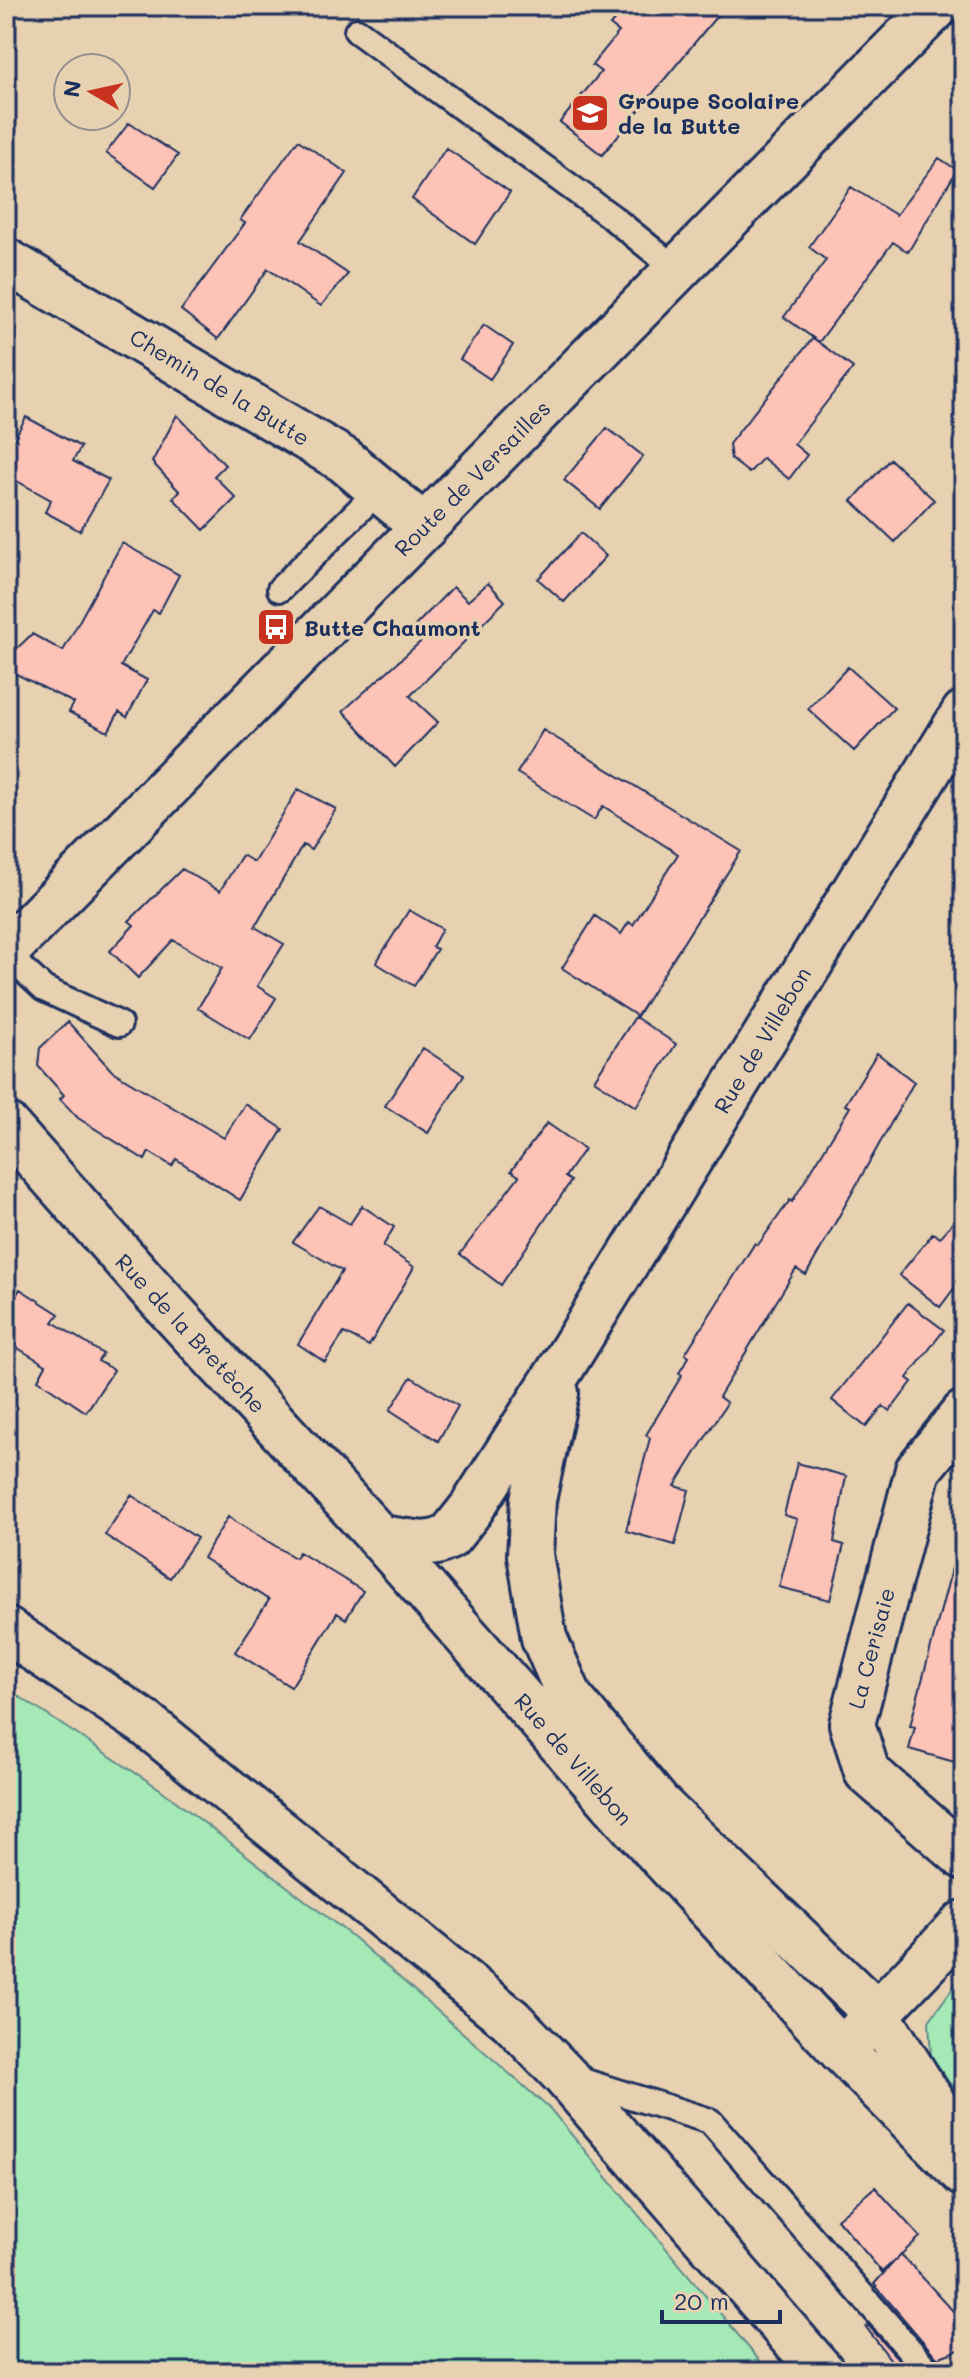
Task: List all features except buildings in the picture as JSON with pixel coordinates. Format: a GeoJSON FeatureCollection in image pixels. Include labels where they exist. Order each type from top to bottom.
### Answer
{"type":"FeatureCollection","features":[{"type":"Feature","properties":{"kind":"main road","name":"Route de Versailles"},"geometry":{"type":"LineString","coordinates":[[6,952],[937,6]]}},
{"type":"Feature","properties":{"kind":"main road","name":"Chemin de la Butte"},"geometry":{"type":"LineString","coordinates":[[6,261],[344,460],[424,527]]}},
{"type":"Feature","properties":{"kind":"main road","name":"Rue de Villebon"},"geometry":{"type":"LineString","coordinates":[[380,1538],[423,1544],[449,1537],[562,1367],[964,713]]}},
{"type":"Feature","properties":{"kind":"main road","name":"Rue de la Bretèche"},"geometry":{"type":"LineString","coordinates":[[6,1125],[380,1538]]}},
{"type":"Feature","properties":{"kind":"main road"},"geometry":{"type":"LineString","coordinates":[[6,1167],[107,1240]]}},
{"type":"Feature","properties":{"kind":"main road","name":"Rue de Villebon"},"geometry":{"type":"LineString","coordinates":[[562,1367],[533,1500],[530,1555],[544,1638],[570,1698],[659,1805],[877,2014],[964,2153]]}},
{"type":"Feature","properties":{"kind":"main road","name":"La Cerisaie"},"geometry":{"type":"LineString","coordinates":[[964,1413],[918,1470],[852,1724],[867,1772],[964,1857]]}},
{"type":"Feature","properties":{"kind":"main road","name":"Rue de Villebon"},"geometry":{"type":"LineString","coordinates":[[380,1538],[634,1827],[842,2051],[964,2174]]}},
{"type":"Feature","properties":{"kind":"main road"},"geometry":{"type":"LineString","coordinates":[[6,1630],[145,1723],[511,2020],[565,2076],[822,2372]]}},
{"type":"Feature","properties":{"kind":"main road"},"geometry":{"type":"LineString","coordinates":[[842,2051],[964,1923]]}},
{"type":"Feature","properties":{"kind":"lane"},"geometry":{"type":"LineString","coordinates":[[357,31],[613,218],[677,270]]}},
{"type":"Feature","properties":{"kind":"lane"},"geometry":{"type":"LineString","coordinates":[[280,589],[380,489]]}},
{"type":"Feature","properties":{"kind":"lane"},"geometry":{"type":"LineString","coordinates":[[6,952],[44,989],[119,1024]]}},
{"type":"Feature","properties":{"kind":"lane"},"geometry":{"type":"LineString","coordinates":[[565,2076],[710,2121],[929,2372]]}},
{"type":"Feature","properties":{"kind":"green space"},"geometry":{"type":"Polygon","coordinates":[[[6,1688],[160,1789],[353,1937],[551,2110],[769,2372],[6,2372],[6,1688]]]}},
{"type":"Feature","properties":{"kind":"green space"},"geometry":{"type":"Polygon","coordinates":[[[964,1972],[964,2104],[931,2057],[929,2021],[964,1972]]]}},
{"type":"Feature","properties":{"kind":"place","name":"Groupe Scolaire de la Butte"},"geometry":{"type":"Point","coordinates":[590,113]}},
{"type":"Feature","properties":{"kind":"place","name":"Butte Chaumont"},"geometry":{"type":"Point","coordinates":[276,627]}}]}
